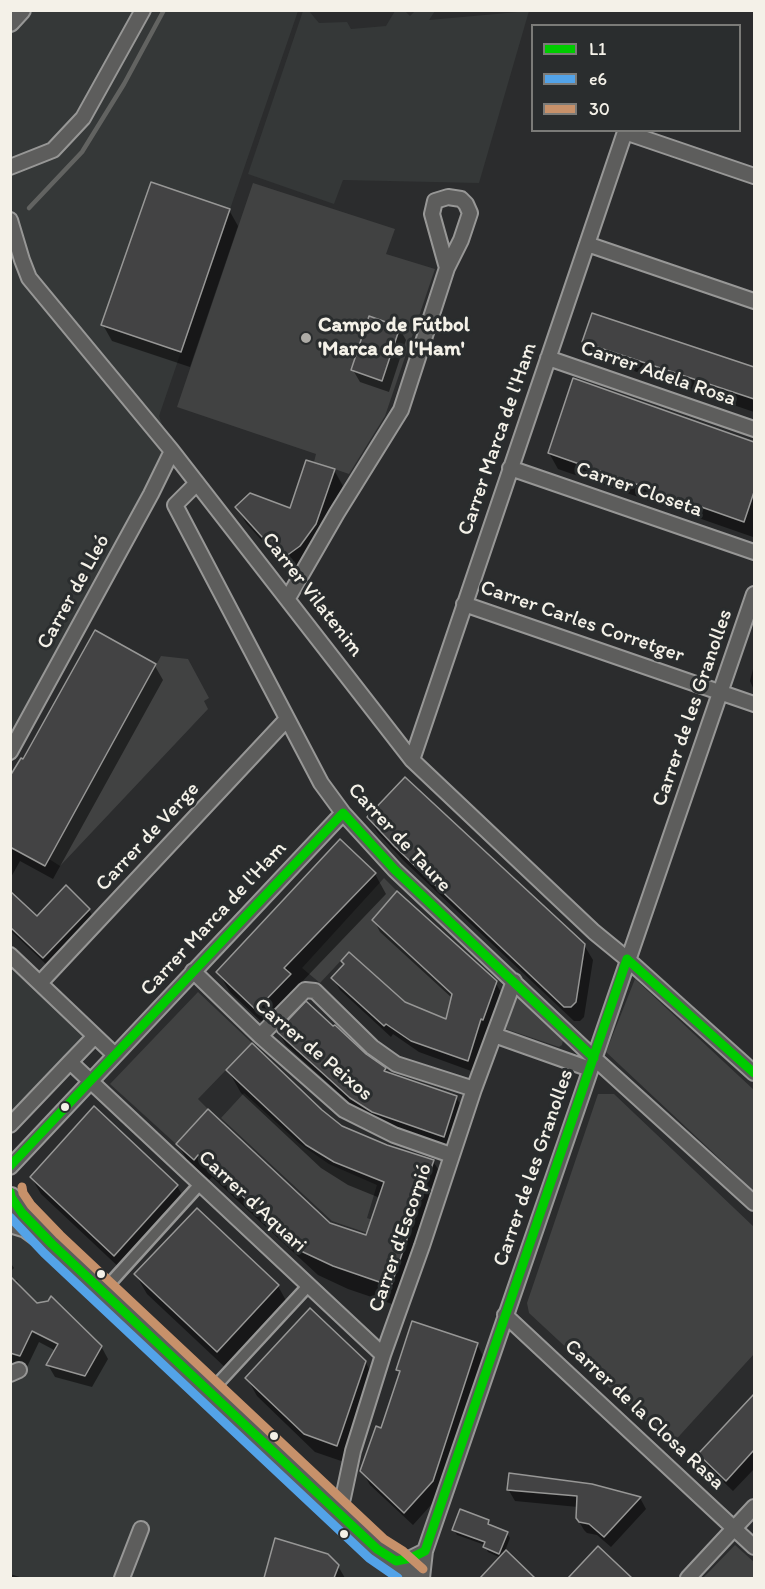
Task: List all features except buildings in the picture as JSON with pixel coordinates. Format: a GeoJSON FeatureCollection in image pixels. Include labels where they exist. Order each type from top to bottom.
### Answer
{"type":"FeatureCollection","features":[{"type":"Feature","properties":{"kind":"main road"},"geometry":{"type":"LineString","coordinates":[[10,22],[21,10]]}},
{"type":"Feature","properties":{"kind":"main road"},"geometry":{"type":"LineString","coordinates":[[11,1195],[22,1213],[52,1244],[398,1570],[415,1578]]}},
{"type":"Feature","properties":{"kind":"main road"},"geometry":{"type":"LineString","coordinates":[[10,1223],[26,1228],[52,1244]]}},
{"type":"Feature","properties":{"kind":"street"},"geometry":{"type":"LineString","coordinates":[[10,167],[53,150],[83,118],[143,10]]}},
{"type":"Feature","properties":{"kind":"street"},"geometry":{"type":"LineString","coordinates":[[625,132],[754,176]]}},
{"type":"Feature","properties":{"kind":"street","name":"Carrer Marca de l'Ham"},"geometry":{"type":"LineString","coordinates":[[412,760],[625,132]]}},
{"type":"Feature","properties":{"kind":"street"},"geometry":{"type":"LineString","coordinates":[[288,598],[401,410],[447,268],[461,240],[470,213],[461,199],[448,197],[435,201],[432,214],[447,268]]}},
{"type":"Feature","properties":{"kind":"street","name":"Carrer Vilatenim"},"geometry":{"type":"LineString","coordinates":[[10,220],[29,278],[198,483],[412,760],[594,932],[754,1073]]}},
{"type":"Feature","properties":{"kind":"street"},"geometry":{"type":"LineString","coordinates":[[587,244],[754,302]]}},
{"type":"Feature","properties":{"kind":"street","name":"Carrer Adela Rosa"},"geometry":{"type":"LineString","coordinates":[[548,358],[754,429]]}},
{"type":"Feature","properties":{"kind":"street","name":"Carrer de Lleó"},"geometry":{"type":"LineString","coordinates":[[10,752],[151,494],[172,451]]}},
{"type":"Feature","properties":{"kind":"street","name":"Carrer Closeta"},"geometry":{"type":"LineString","coordinates":[[510,468],[754,552]]}},
{"type":"Feature","properties":{"kind":"street"},"geometry":{"type":"LineString","coordinates":[[151,494],[175,505],[198,483]]}},
{"type":"Feature","properties":{"kind":"street","name":"Carrer de Taure"},"geometry":{"type":"LineString","coordinates":[[175,505],[321,783],[343,813],[395,870],[513,981],[592,1063],[754,1203]]}},
{"type":"Feature","properties":{"kind":"street","name":"Carrer de les Granolles"},"geometry":{"type":"LineString","coordinates":[[422,1578],[425,1551],[754,594]]}},
{"type":"Feature","properties":{"kind":"street","name":"Carrer Carles Corretger"},"geometry":{"type":"LineString","coordinates":[[464,604],[754,704]]}},
{"type":"Feature","properties":{"kind":"street","name":"Carrer de Verge"},"geometry":{"type":"LineString","coordinates":[[40,983],[287,719]]}},
{"type":"Feature","properties":{"kind":"street","name":"Carrer Marca de l'Ham"},"geometry":{"type":"LineString","coordinates":[[10,1167],[343,813]]}},
{"type":"Feature","properties":{"kind":"street"},"geometry":{"type":"LineString","coordinates":[[10,955],[115,1055]]}},
{"type":"Feature","properties":{"kind":"street","name":"Carrer de Peixos"},"geometry":{"type":"LineString","coordinates":[[193,971],[260,1036],[344,1110],[394,1135],[451,1155]]}},
{"type":"Feature","properties":{"kind":"street","name":"Carrer d'Escorpió"},"geometry":{"type":"LineString","coordinates":[[336,1511],[343,1498],[353,1450],[383,1355],[513,981]]}},
{"type":"Feature","properties":{"kind":"street"},"geometry":{"type":"LineString","coordinates":[[260,1036],[305,990],[315,991],[372,1047],[396,1064],[474,1089]]}},
{"type":"Feature","properties":{"kind":"street"},"geometry":{"type":"LineString","coordinates":[[494,1035],[592,1063]]}},
{"type":"Feature","properties":{"kind":"street"},"geometry":{"type":"LineString","coordinates":[[10,1125],[95,1036]]}},
{"type":"Feature","properties":{"kind":"street"},"geometry":{"type":"LineString","coordinates":[[70,1062],[91,1082]]}},
{"type":"Feature","properties":{"kind":"street","name":"Carrer d'Aquari"},"geometry":{"type":"LineString","coordinates":[[91,1082],[383,1355]]}},
{"type":"Feature","properties":{"kind":"street"},"geometry":{"type":"LineString","coordinates":[[103,1291],[201,1183]]}},
{"type":"Feature","properties":{"kind":"street"},"geometry":{"type":"LineString","coordinates":[[210,1391],[309,1285]]}},
{"type":"Feature","properties":{"kind":"street","name":"Carrer de la Closa Rasa"},"geometry":{"type":"LineString","coordinates":[[505,1315],[754,1547]]}},
{"type":"Feature","properties":{"kind":"street"},"geometry":{"type":"LineString","coordinates":[[688,1578],[754,1507]]}},
{"type":"Feature","properties":{"kind":"street"},"geometry":{"type":"LineString","coordinates":[[122,1578],[141,1529]]}},
{"type":"Feature","properties":{"kind":"street"},"geometry":{"type":"LineString","coordinates":[[398,1570],[411,1558],[425,1551]]}},
{"type":"Feature","properties":{"kind":"shaded area"},"geometry":{"type":"Polygon","coordinates":[[[11,11],[298,11],[159,416],[172,451],[11,752],[11,11]]]}},
{"type":"Feature","properties":{"kind":"shaded area"},"geometry":{"type":"Polygon","coordinates":[[[303,11],[309,11],[319,23],[347,22],[351,29],[386,26],[395,11],[405,11],[410,16],[415,11],[435,11],[429,20],[529,11],[479,183],[343,180],[334,204],[248,174],[303,11]]]}},
{"type":"Feature","properties":{"kind":"shaded area","name":"Campo de Fútbol 'Marca de l'Ham'"},"geometry":{"type":"Polygon","coordinates":[[[253,183],[395,229],[386,254],[435,269],[385,416],[349,474],[314,462],[316,454],[177,407],[253,183]]]}},
{"type":"Feature","properties":{"kind":"shaded area"},"geometry":{"type":"Polygon","coordinates":[[[161,656],[188,659],[209,698],[204,701],[208,709],[60,866],[49,859],[161,656]]]}},
{"type":"Feature","properties":{"kind":"shaded area"},"geometry":{"type":"Polygon","coordinates":[[[384,878],[397,891],[372,920],[452,994],[449,1008],[483,1020],[477,1032],[405,1002],[349,952],[320,983],[302,968],[384,878]]]}},
{"type":"Feature","properties":{"kind":"shaded area"},"geometry":{"type":"Polygon","coordinates":[[[10,954],[96,1036],[10,1129],[10,954]]]}},
{"type":"Feature","properties":{"kind":"shaded area"},"geometry":{"type":"Polygon","coordinates":[[[635,979],[754,1090],[754,1191],[606,1052],[635,979]]]}},
{"type":"Feature","properties":{"kind":"shaded area"},"geometry":{"type":"Polygon","coordinates":[[[198,992],[252,1043],[198,1099],[208,1109],[176,1144],[110,1084],[198,992]]]}},
{"type":"Feature","properties":{"kind":"shaded area"},"geometry":{"type":"Polygon","coordinates":[[[518,998],[563,1040],[562,1045],[559,1047],[506,1029],[515,999],[518,998]]]}},
{"type":"Feature","properties":{"kind":"shaded area"},"geometry":{"type":"Polygon","coordinates":[[[244,1093],[300,1144],[329,1164],[377,1185],[367,1218],[409,1233],[405,1246],[332,1221],[221,1118],[244,1093]]]}},
{"type":"Feature","properties":{"kind":"shaded area"},"geometry":{"type":"Polygon","coordinates":[[[598,1094],[614,1094],[754,1227],[754,1354],[671,1445],[529,1313],[527,1303],[598,1094]]]}},
{"type":"Feature","properties":{"kind":"shaded area"},"geometry":{"type":"Polygon","coordinates":[[[10,1196],[405,1578],[11,1578],[10,1196]]]}},
{"type":"Feature","properties":{"kind":"shaded area"},"geometry":{"type":"Polygon","coordinates":[[[735,1545],[754,1562],[754,1578],[703,1578],[735,1545]]]}},
{"type":"Feature","properties":{"kind":"waterway"},"geometry":{"type":"LineString","coordinates":[[29,208],[82,152],[124,84],[164,10]]}},
{"type":"Feature","properties":{"kind":"transit line","name":"L1"},"geometry":{"type":"LineString","coordinates":[[10,1166],[343,813],[395,870],[594,1058]]}},
{"type":"Feature","properties":{"kind":"transit line","name":"L1"},"geometry":{"type":"LineString","coordinates":[[627,959],[754,1073]]}},
{"type":"Feature","properties":{"kind":"transit line","name":"L1"},"geometry":{"type":"LineString","coordinates":[[10,1192],[22,1213],[52,1244],[377,1549],[396,1561],[411,1558],[425,1551],[627,959]]}},
{"type":"Feature","properties":{"kind":"transit line","name":"30"},"geometry":{"type":"LineString","coordinates":[[22,1187],[31,1205],[60,1235],[384,1539],[403,1551],[423,1569]]}},
{"type":"Feature","properties":{"kind":"transit line","name":"e6"},"geometry":{"type":"LineString","coordinates":[[10,1217],[44,1253],[369,1558],[398,1578]]}},
{"type":"Feature","properties":{"kind":"place","name":"Campo de Fútbol 'Marca de l'Ham'"},"geometry":{"type":"Point","coordinates":[306,338]}}]}
